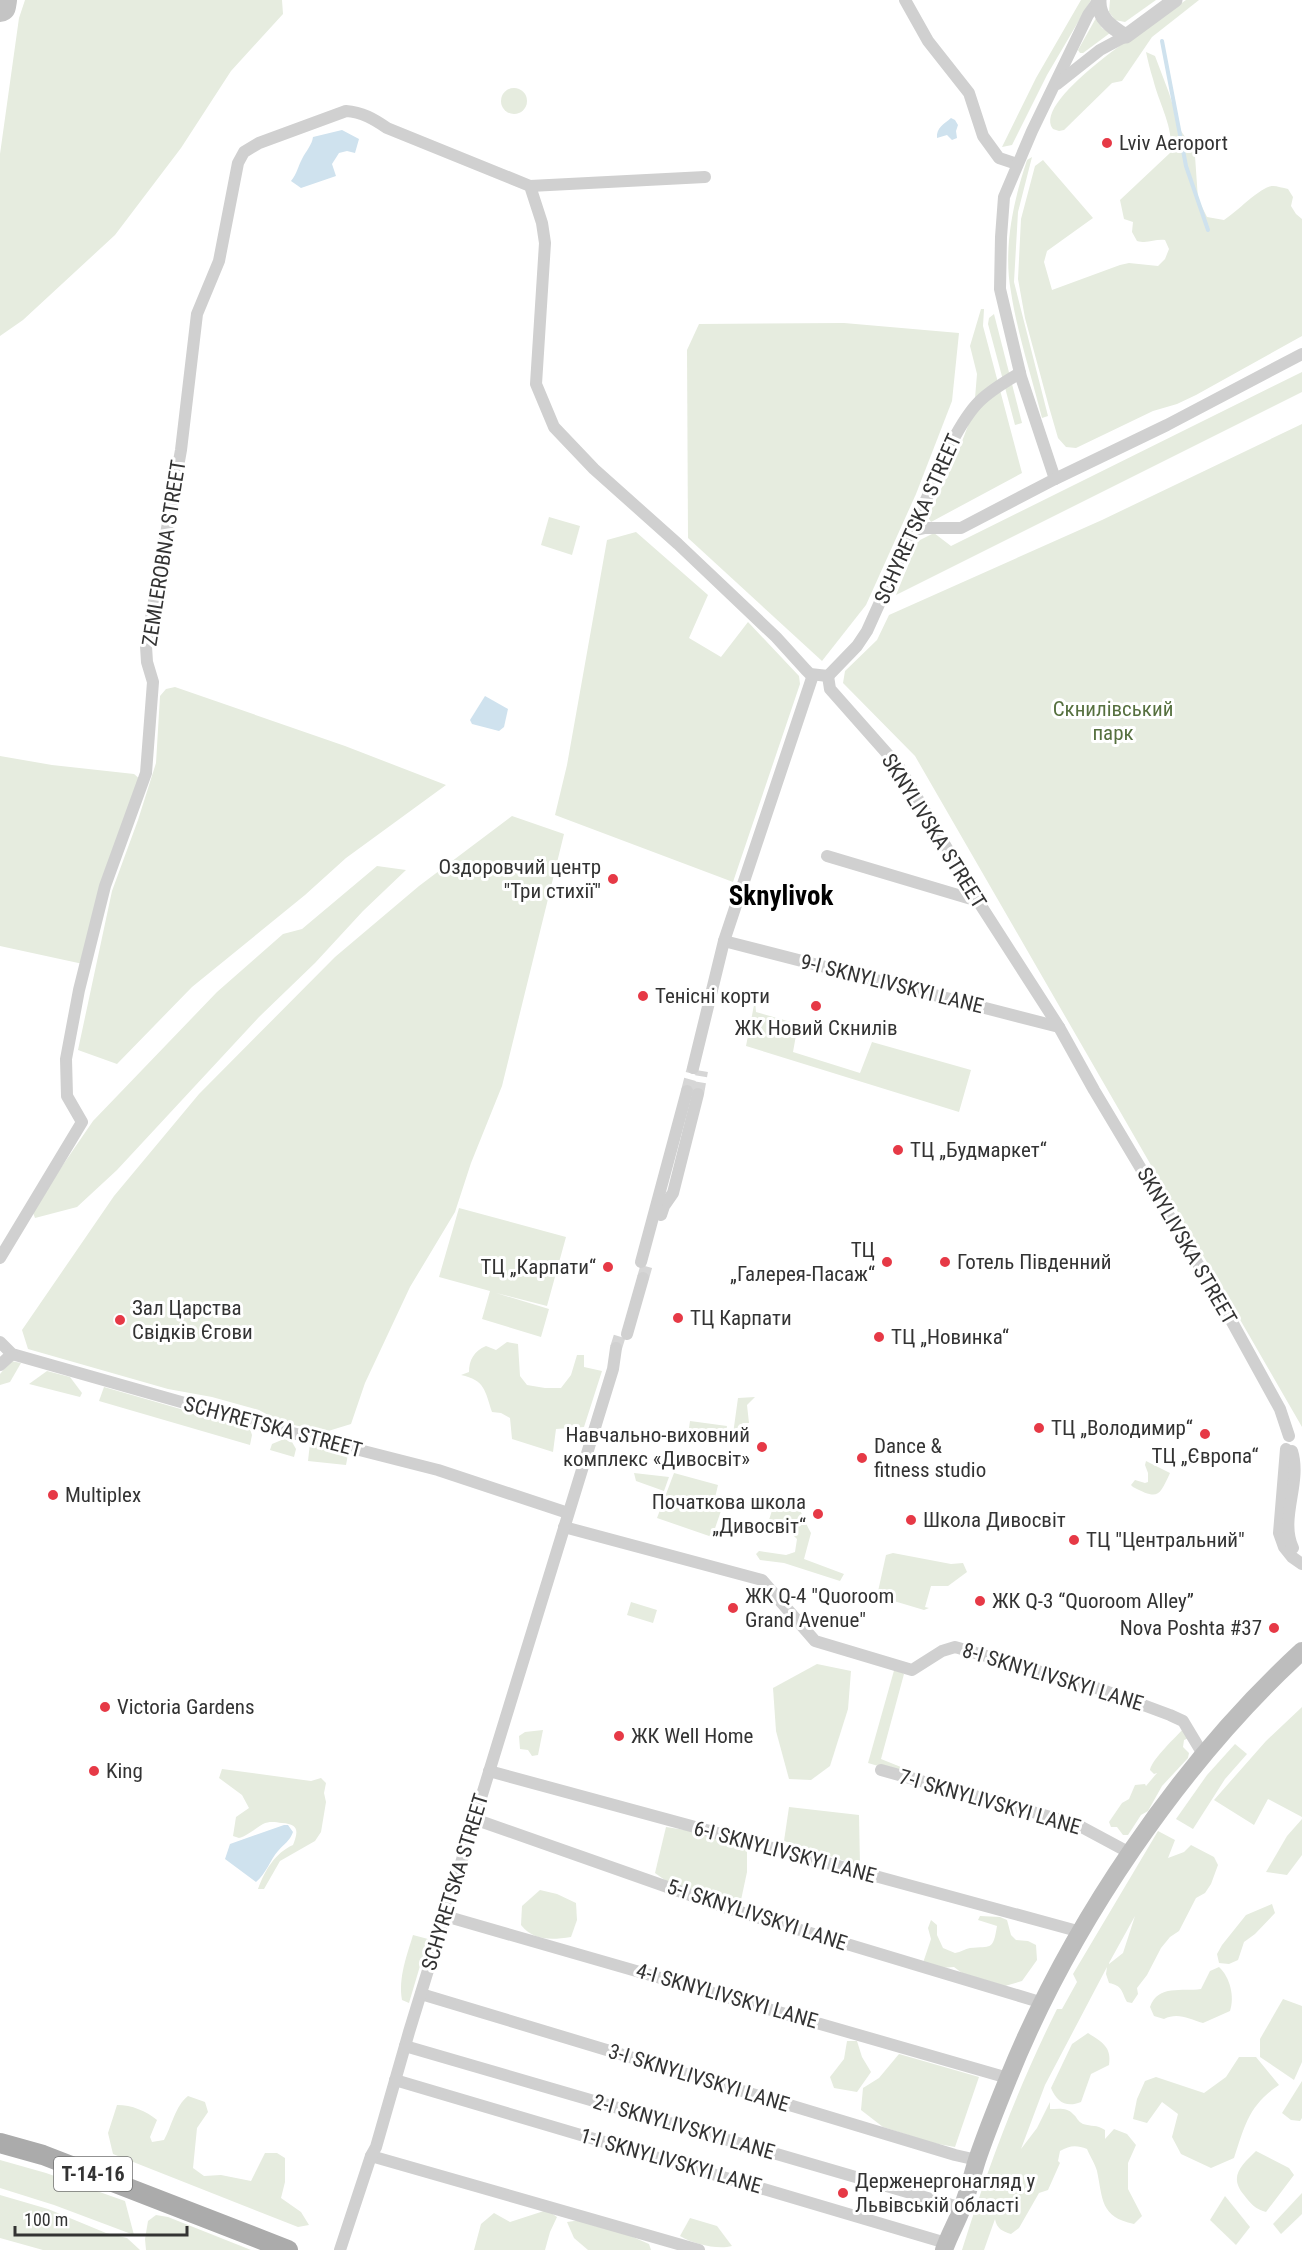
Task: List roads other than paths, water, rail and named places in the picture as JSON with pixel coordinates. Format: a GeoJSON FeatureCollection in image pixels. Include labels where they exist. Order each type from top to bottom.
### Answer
{"type":"FeatureCollection","features":[{"type":"Feature","properties":{"kind":"main road"},"geometry":{"type":"LineString","coordinates":[[945,2246],[962,2208],[977,2160],[1008,2078],[1042,2003],[1081,1932],[1152,1820],[1204,1756],[1270,1682],[1302,1651]]}},
{"type":"Feature","properties":{"kind":"main road","name":"Т-14-16"},"geometry":{"type":"LineString","coordinates":[[0,2143],[43,2155],[288,2250]]}},
{"type":"Feature","properties":{"kind":"street"},"geometry":{"type":"LineString","coordinates":[[905,0],[928,41],[969,93],[983,136],[999,158],[1017,164]]}},
{"type":"Feature","properties":{"kind":"street"},"geometry":{"type":"LineString","coordinates":[[1054,87],[1100,50],[1126,36],[1175,0]]}},
{"type":"Feature","properties":{"kind":"street"},"geometry":{"type":"LineString","coordinates":[[1099,1],[1100,13],[1106,23],[1126,36]]}},
{"type":"Feature","properties":{"kind":"street"},"geometry":{"type":"LineString","coordinates":[[1055,479],[1020,375],[1000,289],[1004,197],[1017,164],[1088,15],[1099,1]]}},
{"type":"Feature","properties":{"kind":"street","name":"ZEMLEROBNA STREET"},"geometry":{"type":"LineString","coordinates":[[0,1258],[82,1122],[67,1096],[66,1059],[79,990],[105,886],[146,773],[153,682],[147,662],[146,646],[181,450],[197,314],[219,261],[238,163],[244,152],[259,143],[346,111],[371,117],[387,128],[530,186]]}},
{"type":"Feature","properties":{"kind":"street"},"geometry":{"type":"LineString","coordinates":[[705,177],[530,186],[542,223],[545,243],[536,384],[554,427],[594,469],[678,544],[806,670],[813,675],[828,676]]}},
{"type":"Feature","properties":{"kind":"street"},"geometry":{"type":"LineString","coordinates":[[912,531],[926,528],[953,530],[964,527],[1302,354]]}},
{"type":"Feature","properties":{"kind":"street","name":"SCHYRETSKA STREET"},"geometry":{"type":"LineString","coordinates":[[828,676],[857,646],[867,631],[952,442],[966,416],[979,399],[1020,375]]}},
{"type":"Feature","properties":{"kind":"street"},"geometry":{"type":"LineString","coordinates":[[697,1066],[724,941],[813,675]]}},
{"type":"Feature","properties":{"kind":"street","name":"SKNYLIVSKA STREET"},"geometry":{"type":"LineString","coordinates":[[828,676],[830,688],[899,767],[978,901],[1059,1027],[1226,1311],[1280,1408],[1289,1436]]}},
{"type":"Feature","properties":{"kind":"street"},"geometry":{"type":"LineString","coordinates":[[827,856],[978,901]]}},
{"type":"Feature","properties":{"kind":"street","name":"9-I SKNYLIVSKYI LANE"},"geometry":{"type":"LineString","coordinates":[[724,941],[1059,1027]]}},
{"type":"Feature","properties":{"kind":"street"},"geometry":{"type":"LineString","coordinates":[[645,1259],[692,1092]]}},
{"type":"Feature","properties":{"kind":"street"},"geometry":{"type":"LineString","coordinates":[[624,1334],[640,1277]]}},
{"type":"Feature","properties":{"kind":"street"},"geometry":{"type":"LineString","coordinates":[[0,1342],[12,1354],[0,1365]]}},
{"type":"Feature","properties":{"kind":"street","name":"SCHYRETSKA STREET"},"geometry":{"type":"LineString","coordinates":[[340,2250],[376,2147],[474,1819],[618,1353]]}},
{"type":"Feature","properties":{"kind":"street","name":"SCHYRETSKA STREET"},"geometry":{"type":"LineString","coordinates":[[12,1354],[268,1427],[438,1470],[568,1513]]}},
{"type":"Feature","properties":{"kind":"street"},"geometry":{"type":"LineString","coordinates":[[1289,1450],[1279,1533],[1284,1547],[1301,1563]]}},
{"type":"Feature","properties":{"kind":"street","name":"8-I SKNYLIVSKYI LANE"},"geometry":{"type":"LineString","coordinates":[[564,1527],[762,1580],[815,1641],[912,1670],[942,1651],[955,1647],[1103,1690],[1183,1720],[1204,1756]]}},
{"type":"Feature","properties":{"kind":"street","name":"7-I SKNYLIVSKYI LANE"},"geometry":{"type":"LineString","coordinates":[[881,1770],[1076,1824],[1130,1852]]}},
{"type":"Feature","properties":{"kind":"street","name":"6-I SKNYLIVSKYI LANE"},"geometry":{"type":"LineString","coordinates":[[489,1771],[1081,1932]]}},
{"type":"Feature","properties":{"kind":"street","name":"5-I SKNYLIVSKYI LANE"},"geometry":{"type":"LineString","coordinates":[[474,1819],[727,1908],[1042,2003]]}},
{"type":"Feature","properties":{"kind":"street","name":"4-I SKNYLIVSKYI LANE"},"geometry":{"type":"LineString","coordinates":[[446,1916],[1008,2078]]}},
{"type":"Feature","properties":{"kind":"street","name":"3-I SKNYLIVSKYI LANE"},"geometry":{"type":"LineString","coordinates":[[421,1994],[977,2160]]}},
{"type":"Feature","properties":{"kind":"street","name":"2-I SKNYLIVSKYI LANE"},"geometry":{"type":"LineString","coordinates":[[405,2046],[962,2208]]}},
{"type":"Feature","properties":{"kind":"street","name":"1-I SKNYLIVSKYI LANE"},"geometry":{"type":"LineString","coordinates":[[396,2080],[945,2246]]}},
{"type":"Feature","properties":{"kind":"street"},"geometry":{"type":"LineString","coordinates":[[371,2156],[699,2250]]}},
{"type":"Feature","properties":{"kind":"water"},"geometry":{"type":"Polygon","coordinates":[[[951,118],[958,125],[957,138],[952,140],[947,135],[937,138],[939,129],[951,118]]]}},
{"type":"Feature","properties":{"kind":"water"},"geometry":{"type":"Polygon","coordinates":[[[342,130],[359,139],[355,153],[347,151],[339,153],[332,164],[336,176],[301,188],[291,181],[313,137],[342,130]]]}},
{"type":"Feature","properties":{"kind":"water"},"geometry":{"type":"Polygon","coordinates":[[[485,696],[508,709],[504,727],[499,731],[472,724],[470,720],[485,696]]]}},
{"type":"Feature","properties":{"kind":"water"},"geometry":{"type":"Polygon","coordinates":[[[288,1825],[293,1832],[292,1835],[256,1882],[225,1859],[230,1844],[288,1825]]]}},
{"type":"Feature","properties":{"kind":"waterway"},"geometry":{"type":"LineString","coordinates":[[1162,41],[1186,166],[1208,230]]}},
{"type":"Feature","properties":{"kind":"tunnel"},"geometry":{"type":"LineString","coordinates":[[687,1091],[693,1068]]}},
{"type":"Feature","properties":{"kind":"tunnel"},"geometry":{"type":"LineString","coordinates":[[698,1094],[702,1071]]}},
{"type":"Feature","properties":{"kind":"tunnel"},"geometry":{"type":"LineString","coordinates":[[643,1278],[647,1264]]}},
{"type":"Feature","properties":{"kind":"tunnel"},"geometry":{"type":"LineString","coordinates":[[616,1348],[621,1332]]}},
{"type":"Feature","properties":{"kind":"place","name":"Lviv Aeroport"},"geometry":{"type":"Point","coordinates":[1107,143]}},
{"type":"Feature","properties":{"kind":"place","name":"Оздоровчий центр \"Три стихії\""},"geometry":{"type":"Point","coordinates":[613,879]}},
{"type":"Feature","properties":{"kind":"place","name":"Тенісні корти"},"geometry":{"type":"Point","coordinates":[643,996]}},
{"type":"Feature","properties":{"kind":"place","name":"ЖК Новий Скнилів"},"geometry":{"type":"Point","coordinates":[816,1006]}},
{"type":"Feature","properties":{"kind":"place","name":"ТЦ „Будмаркет“"},"geometry":{"type":"Point","coordinates":[898,1150]}},
{"type":"Feature","properties":{"kind":"place","name":"ТЦ „Галерея-Пасаж“"},"geometry":{"type":"Point","coordinates":[887,1262]}},
{"type":"Feature","properties":{"kind":"place","name":"Готель Південний"},"geometry":{"type":"Point","coordinates":[945,1262]}},
{"type":"Feature","properties":{"kind":"place","name":"ТЦ „Карпати“"},"geometry":{"type":"Point","coordinates":[608,1267]}},
{"type":"Feature","properties":{"kind":"place","name":"ТЦ Карпати"},"geometry":{"type":"Point","coordinates":[678,1318]}},
{"type":"Feature","properties":{"kind":"place","name":"Зал Царства Свідків Єгови"},"geometry":{"type":"Point","coordinates":[120,1320]}},
{"type":"Feature","properties":{"kind":"place","name":"ТЦ „Новинка“"},"geometry":{"type":"Point","coordinates":[879,1337]}},
{"type":"Feature","properties":{"kind":"place","name":"ТЦ „Володимир“"},"geometry":{"type":"Point","coordinates":[1039,1428]}},
{"type":"Feature","properties":{"kind":"place","name":"ТЦ „Європа“"},"geometry":{"type":"Point","coordinates":[1205,1434]}},
{"type":"Feature","properties":{"kind":"place","name":"Навчально-виховний комплекс «Дивосвіт»"},"geometry":{"type":"Point","coordinates":[762,1447]}},
{"type":"Feature","properties":{"kind":"place","name":"Dance & fitness studio"},"geometry":{"type":"Point","coordinates":[862,1458]}},
{"type":"Feature","properties":{"kind":"place","name":"Multiplex"},"geometry":{"type":"Point","coordinates":[53,1495]}},
{"type":"Feature","properties":{"kind":"place","name":"Початкова школа „Дивосвіт“"},"geometry":{"type":"Point","coordinates":[818,1514]}},
{"type":"Feature","properties":{"kind":"place","name":"Школа Дивосвіт"},"geometry":{"type":"Point","coordinates":[911,1520]}},
{"type":"Feature","properties":{"kind":"place","name":"ТЦ \"Центральний\""},"geometry":{"type":"Point","coordinates":[1074,1540]}},
{"type":"Feature","properties":{"kind":"place","name":"ЖК Q-3 “Quoroom Alley”"},"geometry":{"type":"Point","coordinates":[980,1601]}},
{"type":"Feature","properties":{"kind":"place","name":"ЖК Q-4 \"Quoroom Grand Avenue\""},"geometry":{"type":"Point","coordinates":[733,1608]}},
{"type":"Feature","properties":{"kind":"place","name":"Nova Poshta #37"},"geometry":{"type":"Point","coordinates":[1274,1628]}},
{"type":"Feature","properties":{"kind":"place","name":"Victoria Gardens"},"geometry":{"type":"Point","coordinates":[105,1707]}},
{"type":"Feature","properties":{"kind":"place","name":"ЖК Well Home"},"geometry":{"type":"Point","coordinates":[619,1736]}},
{"type":"Feature","properties":{"kind":"place","name":"King"},"geometry":{"type":"Point","coordinates":[94,1771]}},
{"type":"Feature","properties":{"kind":"place","name":"Держенергонагляд у Львівській області"},"geometry":{"type":"Point","coordinates":[843,2193]}},
{"type":"Feature","properties":{"kind":"district","name":"Sknylivok"},"geometry":{"type":"Point","coordinates":[781,896]}},
{"type":"Feature","properties":{"kind":"park label","name":"Скнилівський парк"},"geometry":{"type":"Point","coordinates":[1113,721]}}]}
